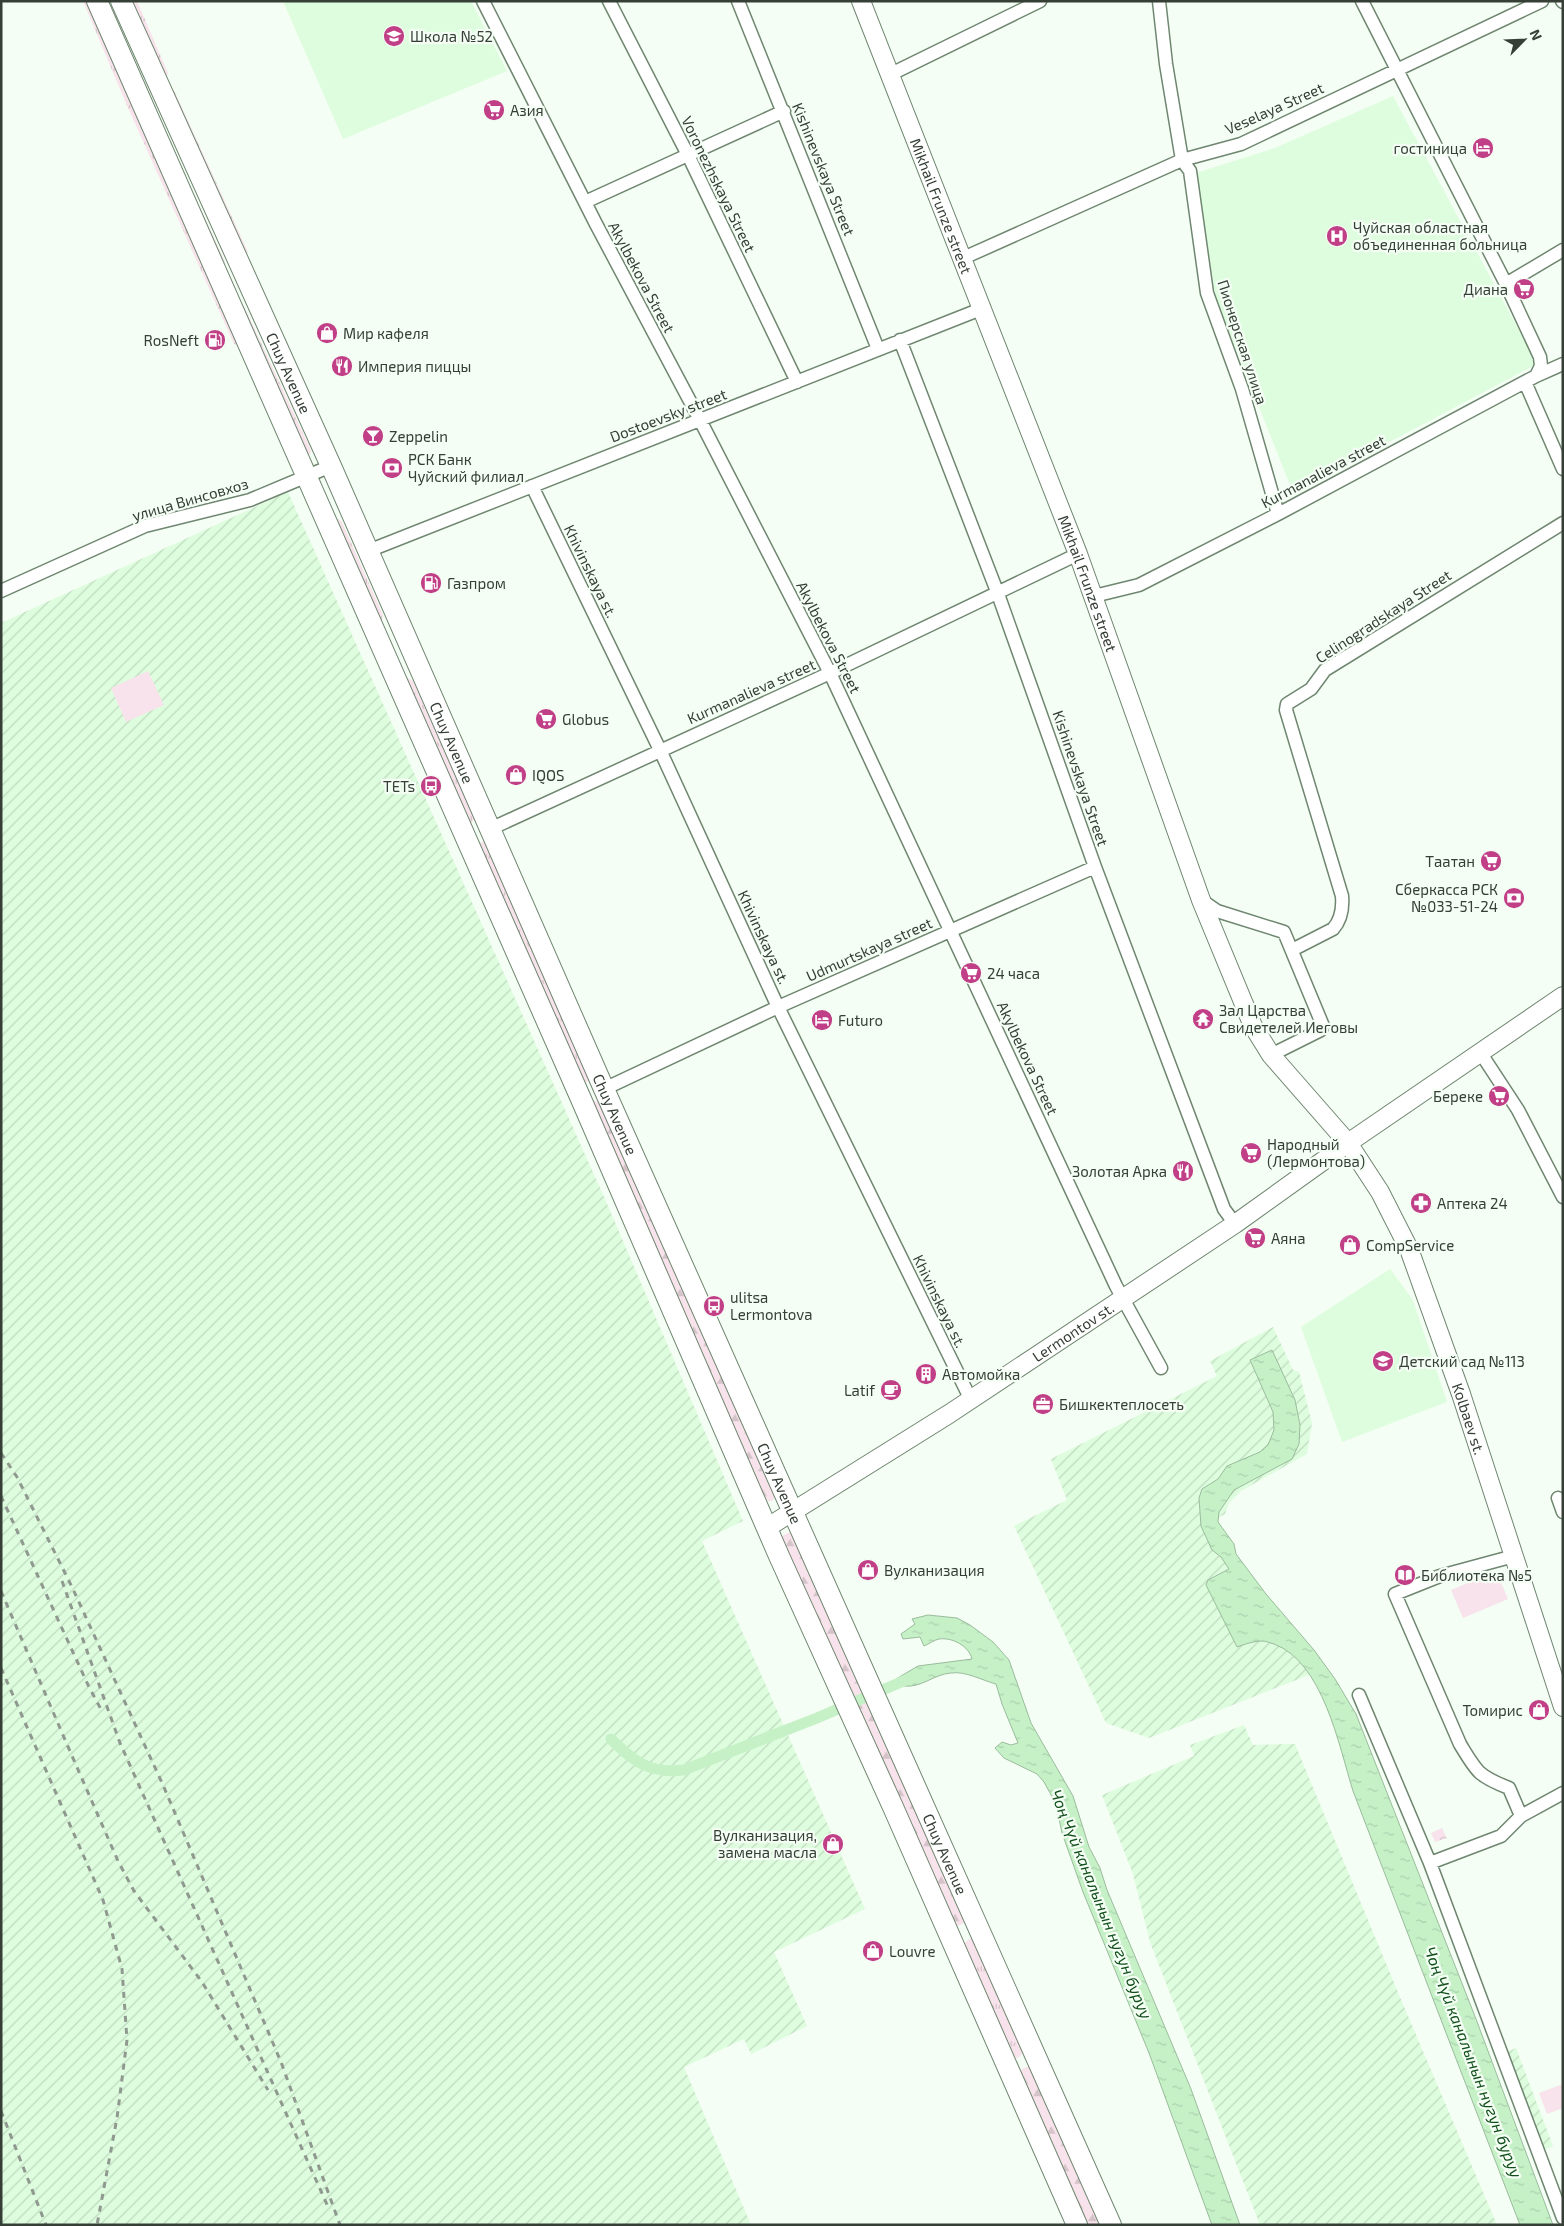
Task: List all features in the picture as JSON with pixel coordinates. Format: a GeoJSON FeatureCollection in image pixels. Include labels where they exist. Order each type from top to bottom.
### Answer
{"type":"FeatureCollection","features":[{"type":"Feature","properties":{"kind":"main road","name":"Chuy Avenue"},"geometry":{"type":"LineString","coordinates":[[97,1],[837,1684],[1078,2225]]}},
{"type":"Feature","properties":{"kind":"main road","name":"Chuy Avenue"},"geometry":{"type":"LineString","coordinates":[[121,1],[331,466],[604,1089],[1112,2225]]}},
{"type":"Feature","properties":{"kind":"main road","name":"Mikhail Frunze street"},"geometry":{"type":"LineString","coordinates":[[861,1],[1078,554],[1201,900],[1253,1026],[1271,1055],[1348,1143]]}},
{"type":"Feature","properties":{"kind":"main road"},"geometry":{"type":"LineString","coordinates":[[222,287],[245,276]]}},
{"type":"Feature","properties":{"kind":"main road"},"geometry":{"type":"LineString","coordinates":[[375,635],[400,624]]}},
{"type":"Feature","properties":{"kind":"main road"},"geometry":{"type":"LineString","coordinates":[[394,676],[418,665]]}},
{"type":"Feature","properties":{"kind":"main road"},"geometry":{"type":"LineString","coordinates":[[466,840],[490,829]]}},
{"type":"Feature","properties":{"kind":"main road","name":"Lermontov st."},"geometry":{"type":"LineString","coordinates":[[768,1527],[971,1400],[1235,1224],[1348,1143],[1563,996]]}},
{"type":"Feature","properties":{"kind":"main road"},"geometry":{"type":"LineString","coordinates":[[580,1099],[604,1089]]}},
{"type":"Feature","properties":{"kind":"main road","name":"Kolbaev st."},"geometry":{"type":"LineString","coordinates":[[1348,1143],[1380,1192],[1410,1249],[1461,1394],[1562,1700]]}},
{"type":"Feature","properties":{"kind":"main road"},"geometry":{"type":"LineString","coordinates":[[951,1938],[978,1926]]}},
{"type":"Feature","properties":{"kind":"main road"},"geometry":{"type":"LineString","coordinates":[[1009,2069],[1036,2056]]}},
{"type":"Feature","properties":{"kind":"street","name":"Akylbekova Street"},"geometry":{"type":"LineString","coordinates":[[483,1],[585,202],[830,673],[1123,1298],[1161,1368]]}},
{"type":"Feature","properties":{"kind":"street","name":"Voronezhskaya Street"},"geometry":{"type":"LineString","coordinates":[[609,1],[688,154],[797,382]]}},
{"type":"Feature","properties":{"kind":"street","name":"Kishinevskaya Street"},"geometry":{"type":"LineString","coordinates":[[738,1],[784,111],[878,349]]}},
{"type":"Feature","properties":{"kind":"street"},"geometry":{"type":"LineString","coordinates":[[889,75],[1040,1]]}},
{"type":"Feature","properties":{"kind":"street","name":"Пионерская улица"},"geometry":{"type":"LineString","coordinates":[[1159,1],[1166,64],[1182,160],[1190,171],[1207,293],[1242,389],[1278,514]]}},
{"type":"Feature","properties":{"kind":"street"},"geometry":{"type":"LineString","coordinates":[[1362,1],[1506,284],[1540,357],[1541,366],[1531,379],[1563,469]]}},
{"type":"Feature","properties":{"kind":"street","name":"Veselaya Street"},"geometry":{"type":"LineString","coordinates":[[961,259],[1182,160],[1241,144],[1542,1]]}},
{"type":"Feature","properties":{"kind":"street"},"geometry":{"type":"LineString","coordinates":[[585,202],[784,111]]}},
{"type":"Feature","properties":{"kind":"street"},"geometry":{"type":"LineString","coordinates":[[1506,284],[1563,250]]}},
{"type":"Feature","properties":{"kind":"street","name":"Dostoevsky street"},"geometry":{"type":"LineString","coordinates":[[368,551],[981,309]]}},
{"type":"Feature","properties":{"kind":"street","name":"Kishinevskaya Street"},"geometry":{"type":"LineString","coordinates":[[900,340],[998,594],[1095,867],[1224,1209],[1235,1224]]}},
{"type":"Feature","properties":{"kind":"street","name":"Kurmanalieva street"},"geometry":{"type":"LineString","coordinates":[[1094,596],[1139,585],[1563,364]]}},
{"type":"Feature","properties":{"kind":"street","name":"улица Винсовхоз"},"geometry":{"type":"LineString","coordinates":[[1,591],[145,526],[250,500],[331,466]]}},
{"type":"Feature","properties":{"kind":"street","name":"Khivinskaya st."},"geometry":{"type":"LineString","coordinates":[[532,486],[660,750],[778,1007],[971,1400]]}},
{"type":"Feature","properties":{"kind":"street","name":"Celinogradskaya Street"},"geometry":{"type":"LineString","coordinates":[[1292,950],[1333,929],[1338,924],[1343,905],[1342,896],[1286,710],[1287,704],[1311,689],[1325,670],[1563,523]]}},
{"type":"Feature","properties":{"kind":"street","name":"Kurmanalieva street"},"geometry":{"type":"LineString","coordinates":[[490,829],[830,673],[1078,554]]}},
{"type":"Feature","properties":{"kind":"street","name":"Udmurtskaya street"},"geometry":{"type":"LineString","coordinates":[[604,1089],[778,1007],[1095,867]]}},
{"type":"Feature","properties":{"kind":"street"},"geometry":{"type":"LineString","coordinates":[[1201,900],[1217,911],[1284,932],[1323,1026],[1321,1030],[1271,1055]]}},
{"type":"Feature","properties":{"kind":"street"},"geometry":{"type":"LineString","coordinates":[[1480,1052],[1518,1110],[1563,1197]]}},
{"type":"Feature","properties":{"kind":"street"},"geometry":{"type":"LineString","coordinates":[[1558,1498],[1563,1512]]}},
{"type":"Feature","properties":{"kind":"street"},"geometry":{"type":"LineString","coordinates":[[1514,1556],[1440,1576],[1395,1594],[1450,1722],[1473,1766],[1485,1779],[1509,1788],[1521,1816]]}},
{"type":"Feature","properties":{"kind":"street"},"geometry":{"type":"LineString","coordinates":[[1359,1695],[1430,1863],[1563,2218]]}},
{"type":"Feature","properties":{"kind":"street"},"geometry":{"type":"LineString","coordinates":[[1430,1863],[1501,1836],[1521,1816],[1563,1793]]}},
{"type":"Feature","properties":{"kind":"shaded area","name":"Школа №52"},"geometry":{"type":"Polygon","coordinates":[[[283,1],[471,1],[507,71],[343,139],[283,1]]]}},
{"type":"Feature","properties":{"kind":"shaded area","name":"Чуйская областная объединенная больница"},"geometry":{"type":"Polygon","coordinates":[[[1393,96],[1537,364],[1399,437],[1292,490],[1216,299],[1196,173],[1275,148],[1393,96]]]}},
{"type":"Feature","properties":{"kind":"shaded area"},"geometry":{"type":"Polygon","coordinates":[[[288,492],[605,1199],[743,1521],[702,1541],[865,1909],[774,1952],[807,2026],[751,2054],[744,2039],[684,2067],[751,2225],[1,2225],[1,623],[288,492]]]}},
{"type":"Feature","properties":{"kind":"shaded area"},"geometry":{"type":"Polygon","coordinates":[[[1390,1269],[1413,1300],[1447,1402],[1342,1442],[1301,1327],[1390,1269]]]}},
{"type":"Feature","properties":{"kind":"shaded area"},"geometry":{"type":"Polygon","coordinates":[[[1273,1327],[1293,1370],[1299,1372],[1312,1423],[1307,1454],[1241,1491],[1229,1503],[1225,1514],[1202,1526],[1212,1550],[1221,1557],[1229,1569],[1209,1579],[1253,1642],[1264,1640],[1284,1647],[1304,1666],[1309,1675],[1149,1738],[1106,1723],[1014,1526],[1067,1500],[1051,1459],[1217,1376],[1210,1361],[1273,1327]]]}},
{"type":"Feature","properties":{"kind":"shaded area"},"geometry":{"type":"Polygon","coordinates":[[[1244,1725],[1253,1745],[1295,1744],[1497,2225],[1260,2225],[1150,1942],[1133,1874],[1102,1795],[1194,1756],[1190,1745],[1244,1725]]]}},
{"type":"Feature","properties":{"kind":"shaded area"},"geometry":{"type":"Polygon","coordinates":[[[1516,2048],[1553,2146],[1544,2150],[1507,2052],[1516,2048]]]}},
{"type":"Feature","properties":{"kind":"green space"},"geometry":{"type":"Polygon","coordinates":[[[83,1],[89,1],[238,345],[234,344],[125,101],[83,1]]]}},
{"type":"Feature","properties":{"kind":"green space"},"geometry":{"type":"Polygon","coordinates":[[[130,1],[137,1],[168,73],[165,77],[130,1]]]}},
{"type":"Feature","properties":{"kind":"green space"},"geometry":{"type":"Polygon","coordinates":[[[170,87],[175,92],[248,252],[246,255],[170,87]]]}},
{"type":"Feature","properties":{"kind":"green space"},"geometry":{"type":"Polygon","coordinates":[[[152,102],[225,262],[223,265],[152,102]]]}},
{"type":"Feature","properties":{"kind":"green space"},"geometry":{"type":"Polygon","coordinates":[[[244,306],[310,448],[311,452],[308,457],[242,307],[244,306]]]}},
{"type":"Feature","properties":{"kind":"green space"},"geometry":{"type":"Polygon","coordinates":[[[335,519],[339,519],[342,522],[383,615],[382,621],[378,622],[335,519]]]}},
{"type":"Feature","properties":{"kind":"green space"},"geometry":{"type":"Polygon","coordinates":[[[148,671],[164,705],[126,722],[111,688],[148,671]]]}},
{"type":"Feature","properties":{"kind":"green space"},"geometry":{"type":"Polygon","coordinates":[[[406,677],[413,681],[471,811],[474,819],[470,826],[406,677]]]}},
{"type":"Feature","properties":{"kind":"green space"},"geometry":{"type":"Polygon","coordinates":[[[483,842],[488,846],[590,1080],[581,1085],[478,843],[483,842]]]}},
{"type":"Feature","properties":{"kind":"green space"},"geometry":{"type":"Polygon","coordinates":[[[594,1100],[601,1104],[776,1496],[772,1501],[768,1501],[762,1491],[591,1102],[594,1100]]]}},
{"type":"Feature","properties":{"kind":"green space"},"geometry":{"type":"Polygon","coordinates":[[[790,1532],[794,1534],[966,1922],[958,1926],[953,1924],[781,1540],[782,1536],[790,1532]]]}},
{"type":"Feature","properties":{"kind":"green space"},"geometry":{"type":"Polygon","coordinates":[[[1496,1571],[1508,1599],[1463,1618],[1451,1590],[1496,1571]]]}},
{"type":"Feature","properties":{"kind":"green space"},"geometry":{"type":"Polygon","coordinates":[[[1442,1828],[1447,1838],[1435,1842],[1431,1833],[1442,1828]]]}},
{"type":"Feature","properties":{"kind":"green space"},"geometry":{"type":"Polygon","coordinates":[[[971,1938],[975,1939],[1025,2051],[1018,2058],[1012,2056],[963,1947],[964,1943],[971,1938]]]}},
{"type":"Feature","properties":{"kind":"green space"},"geometry":{"type":"Polygon","coordinates":[[[1029,2066],[1105,2225],[1085,2225],[1020,2075],[1022,2069],[1029,2066]]]}},
{"type":"Feature","properties":{"kind":"green space"},"geometry":{"type":"Polygon","coordinates":[[[1563,2084],[1563,2108],[1547,2114],[1539,2093],[1563,2084]]]}},
{"type":"Feature","properties":{"kind":"water"},"geometry":{"type":"Polygon","coordinates":[[[1272,1350],[1295,1400],[1300,1425],[1299,1444],[1292,1459],[1234,1490],[1219,1512],[1218,1522],[1234,1544],[1236,1554],[1266,1594],[1314,1650],[1335,1679],[1356,1714],[1476,2019],[1553,2225],[1520,2225],[1353,1791],[1335,1729],[1317,1687],[1305,1668],[1291,1654],[1274,1644],[1260,1641],[1237,1647],[1206,1585],[1208,1580],[1229,1569],[1221,1557],[1212,1550],[1201,1526],[1199,1498],[1202,1489],[1218,1479],[1227,1466],[1260,1452],[1268,1445],[1274,1430],[1273,1412],[1250,1360],[1272,1350]]]}},
{"type":"Feature","properties":{"kind":"water"},"geometry":{"type":"Polygon","coordinates":[[[928,1615],[957,1618],[970,1625],[993,1642],[1009,1660],[1031,1723],[1073,1796],[1089,1847],[1100,1868],[1107,1890],[1191,2089],[1240,2225],[1212,2225],[1149,2053],[1083,1892],[1062,1833],[1056,1804],[1044,1782],[1037,1774],[1004,1758],[995,1748],[1002,1742],[1011,1745],[1018,1743],[996,1684],[957,1673],[945,1674],[910,1686],[904,1686],[896,1679],[918,1666],[972,1659],[964,1646],[949,1639],[935,1640],[924,1646],[920,1637],[903,1639],[901,1634],[915,1624],[912,1619],[928,1615]]]}},
{"type":"Feature","properties":{"kind":"waterway","name":"Чоң Чүй каналынын нугун буруу"},"geometry":{"type":"LineString","coordinates":[[611,1739],[627,1754],[643,1765],[661,1770],[684,1770],[817,1718],[913,1677]]}},
{"type":"Feature","properties":{"kind":"railway"},"geometry":{"type":"LineString","coordinates":[[1,1453],[17,1477],[72,1587],[163,1785],[281,2062],[340,2225]]}},
{"type":"Feature","properties":{"kind":"railway"},"geometry":{"type":"LineString","coordinates":[[1,1496],[89,1687],[103,1713]]}},
{"type":"Feature","properties":{"kind":"railway"},"geometry":{"type":"LineString","coordinates":[[62,1581],[120,1743],[329,2209]]}},
{"type":"Feature","properties":{"kind":"railway"},"geometry":{"type":"LineString","coordinates":[[1,1591],[118,1861],[134,1891],[202,1982],[268,2090]]}},
{"type":"Feature","properties":{"kind":"railway"},"geometry":{"type":"LineString","coordinates":[[1,1668],[103,1900],[122,1969],[127,2040],[117,2118],[97,2225]]}},
{"type":"Feature","properties":{"kind":"railway"},"geometry":{"type":"LineString","coordinates":[[1,2111],[46,2225]]}},
{"type":"Feature","properties":{"kind":"place","name":"Школа №52"},"geometry":{"type":"Point","coordinates":[394,36]}},
{"type":"Feature","properties":{"kind":"place","name":"Азия"},"geometry":{"type":"Point","coordinates":[494,110]}},
{"type":"Feature","properties":{"kind":"place","name":"гостиница"},"geometry":{"type":"Point","coordinates":[1483,148]}},
{"type":"Feature","properties":{"kind":"place","name":"Чуйская областная объединенная больница"},"geometry":{"type":"Point","coordinates":[1337,236]}},
{"type":"Feature","properties":{"kind":"place","name":"Диана"},"geometry":{"type":"Point","coordinates":[1524,289]}},
{"type":"Feature","properties":{"kind":"place","name":"Мир кафеля"},"geometry":{"type":"Point","coordinates":[327,333]}},
{"type":"Feature","properties":{"kind":"place","name":"RosNeft"},"geometry":{"type":"Point","coordinates":[215,340]}},
{"type":"Feature","properties":{"kind":"place","name":"Империя пиццы"},"geometry":{"type":"Point","coordinates":[342,366]}},
{"type":"Feature","properties":{"kind":"place","name":"Zeppelin"},"geometry":{"type":"Point","coordinates":[373,436]}},
{"type":"Feature","properties":{"kind":"place","name":"РСК Банк Чуйский филиал"},"geometry":{"type":"Point","coordinates":[392,468]}},
{"type":"Feature","properties":{"kind":"place","name":"Газпром"},"geometry":{"type":"Point","coordinates":[431,583]}},
{"type":"Feature","properties":{"kind":"place","name":"Globus"},"geometry":{"type":"Point","coordinates":[546,719]}},
{"type":"Feature","properties":{"kind":"place","name":"IQOS"},"geometry":{"type":"Point","coordinates":[516,775]}},
{"type":"Feature","properties":{"kind":"place","name":"TETs"},"geometry":{"type":"Point","coordinates":[431,786]}},
{"type":"Feature","properties":{"kind":"place","name":"Таатан"},"geometry":{"type":"Point","coordinates":[1491,861]}},
{"type":"Feature","properties":{"kind":"place","name":"Сберкасса РСК №033-51-24"},"geometry":{"type":"Point","coordinates":[1514,898]}},
{"type":"Feature","properties":{"kind":"place","name":"24 часа"},"geometry":{"type":"Point","coordinates":[971,973]}},
{"type":"Feature","properties":{"kind":"place","name":"Зал Царства Свидетелей Иеговы"},"geometry":{"type":"Point","coordinates":[1203,1019]}},
{"type":"Feature","properties":{"kind":"place","name":"Futuro"},"geometry":{"type":"Point","coordinates":[822,1020]}},
{"type":"Feature","properties":{"kind":"place","name":"Береке"},"geometry":{"type":"Point","coordinates":[1499,1096]}},
{"type":"Feature","properties":{"kind":"place","name":"Народный (Лермонтова)"},"geometry":{"type":"Point","coordinates":[1251,1153]}},
{"type":"Feature","properties":{"kind":"place","name":"Золотая Арка"},"geometry":{"type":"Point","coordinates":[1183,1171]}},
{"type":"Feature","properties":{"kind":"place","name":"Аптека 24"},"geometry":{"type":"Point","coordinates":[1421,1203]}},
{"type":"Feature","properties":{"kind":"place","name":"Аяна"},"geometry":{"type":"Point","coordinates":[1255,1238]}},
{"type":"Feature","properties":{"kind":"place","name":"CompService"},"geometry":{"type":"Point","coordinates":[1350,1245]}},
{"type":"Feature","properties":{"kind":"place","name":"ulitsa Lermontova"},"geometry":{"type":"Point","coordinates":[714,1306]}},
{"type":"Feature","properties":{"kind":"place","name":"Детский сад №113"},"geometry":{"type":"Point","coordinates":[1383,1361]}},
{"type":"Feature","properties":{"kind":"place","name":"Автомойка"},"geometry":{"type":"Point","coordinates":[926,1374]}},
{"type":"Feature","properties":{"kind":"place","name":"Latif"},"geometry":{"type":"Point","coordinates":[891,1390]}},
{"type":"Feature","properties":{"kind":"place","name":"Бишкектеплосеть"},"geometry":{"type":"Point","coordinates":[1043,1404]}},
{"type":"Feature","properties":{"kind":"place","name":"Вулканизация"},"geometry":{"type":"Point","coordinates":[868,1570]}},
{"type":"Feature","properties":{"kind":"place","name":"Библиотека №5"},"geometry":{"type":"Point","coordinates":[1405,1575]}},
{"type":"Feature","properties":{"kind":"place","name":"Томирис"},"geometry":{"type":"Point","coordinates":[1539,1710]}},
{"type":"Feature","properties":{"kind":"place","name":"Вулканизация, замена масла"},"geometry":{"type":"Point","coordinates":[833,1844]}},
{"type":"Feature","properties":{"kind":"place","name":"Louvre"},"geometry":{"type":"Point","coordinates":[873,1951]}}]}
